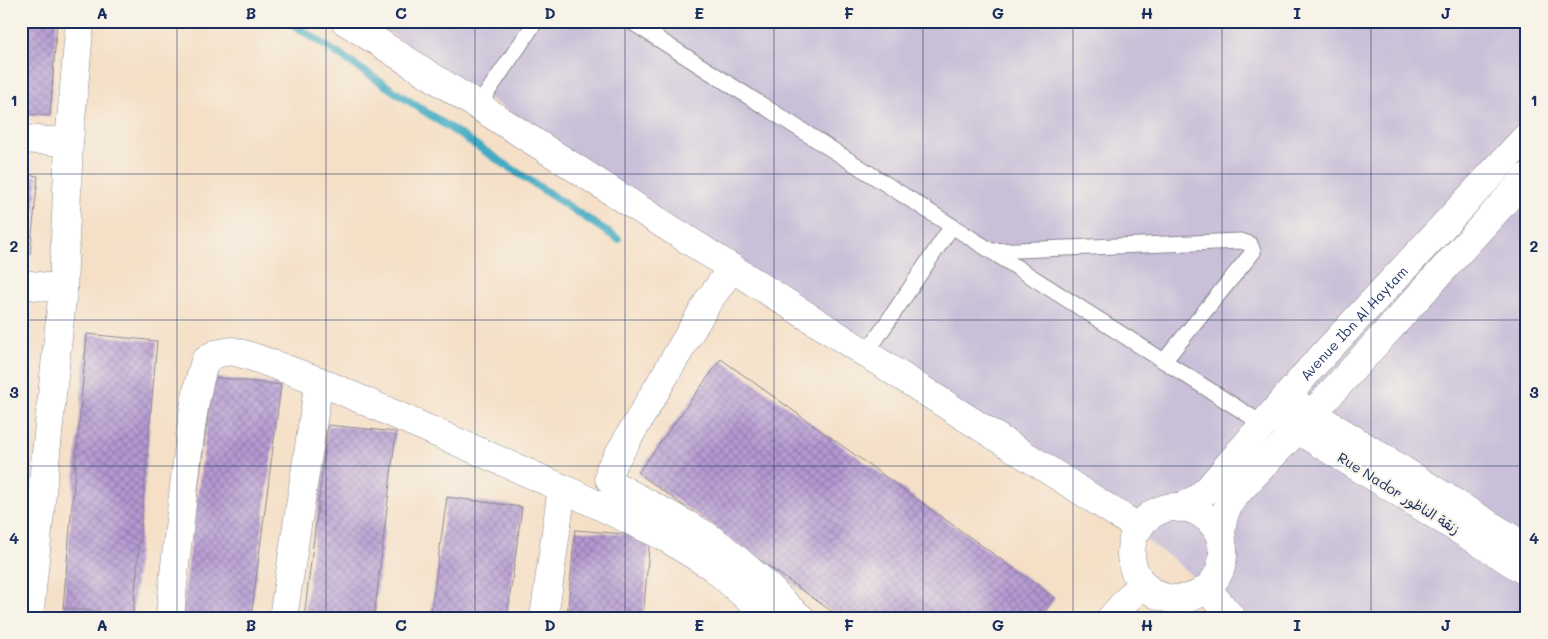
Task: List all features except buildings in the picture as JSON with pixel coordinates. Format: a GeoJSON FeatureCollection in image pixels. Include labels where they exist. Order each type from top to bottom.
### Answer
{"type":"FeatureCollection","features":[{"type":"Feature","properties":{"kind":"street"},"geometry":{"type":"LineString","coordinates":[[29,618],[32,486],[63,289],[69,142],[80,21]]}},
{"type":"Feature","properties":{"kind":"street"},"geometry":{"type":"LineString","coordinates":[[345,21],[1139,528]]}},
{"type":"Feature","properties":{"kind":"street","name":"Avenue Ibn Al Haytam"},"geometry":{"type":"LineString","coordinates":[[1180,508],[1198,498],[1209,488],[1328,349],[1527,136]]}},
{"type":"Feature","properties":{"kind":"street"},"geometry":{"type":"LineString","coordinates":[[21,139],[69,142]]}},
{"type":"Feature","properties":{"kind":"street","name":"Avenue Ibn Al Haytam"},"geometry":{"type":"LineString","coordinates":[[1223,550],[1222,524],[1229,503],[1527,177]]}},
{"type":"Feature","properties":{"kind":"street"},"geometry":{"type":"LineString","coordinates":[[732,268],[709,300],[609,473],[611,482],[614,485],[669,527],[770,618]]}},
{"type":"Feature","properties":{"kind":"street"},"geometry":{"type":"LineString","coordinates":[[21,284],[63,289]]}},
{"type":"Feature","properties":{"kind":"street"},"geometry":{"type":"LineString","coordinates":[[170,618],[174,568],[200,374],[204,361],[216,354],[232,351],[319,381],[562,488],[721,546],[760,579],[801,618]]}},
{"type":"Feature","properties":{"kind":"street"},"geometry":{"type":"LineString","coordinates":[[283,618],[319,381]]}},
{"type":"Feature","properties":{"kind":"street","name":"Rue Nador زنقة الناظور"},"geometry":{"type":"LineString","coordinates":[[1274,412],[1527,572]]}},
{"type":"Feature","properties":{"kind":"street","name":"Rue Nador زنقة الناظور"},"geometry":{"type":"LineString","coordinates":[[1298,428],[1527,548]]}},
{"type":"Feature","properties":{"kind":"street"},"geometry":{"type":"LineString","coordinates":[[544,618],[562,488]]}},
{"type":"Feature","properties":{"kind":"street"},"geometry":{"type":"LineString","coordinates":[[1175,507],[1180,508],[1189,509],[1202,515],[1213,524],[1220,537],[1223,550],[1222,565],[1216,578],[1207,588],[1194,596],[1190,608],[1153,592],[1142,583],[1135,571],[1131,557],[1133,542],[1139,528],[1148,517],[1161,510],[1175,507]]}},
{"type":"Feature","properties":{"kind":"street"},"geometry":{"type":"LineString","coordinates":[[1111,618],[1142,583]]}},
{"type":"Feature","properties":{"kind":"street"},"geometry":{"type":"LineString","coordinates":[[1207,588],[1232,618]]}},
{"type":"Feature","properties":{"kind":"lane"},"geometry":{"type":"LineString","coordinates":[[478,106],[536,21]]}},
{"type":"Feature","properties":{"kind":"lane"},"geometry":{"type":"LineString","coordinates":[[630,21],[1164,361],[1274,412],[1298,428]]}},
{"type":"Feature","properties":{"kind":"lane"},"geometry":{"type":"LineString","coordinates":[[866,354],[952,226]]}},
{"type":"Feature","properties":{"kind":"lane"},"geometry":{"type":"LineString","coordinates":[[990,251],[1241,240],[1250,244],[1253,252],[1164,361]]}},
{"type":"Feature","properties":{"kind":"shaded area"},"geometry":{"type":"Polygon","coordinates":[[[372,21],[1527,21],[1527,618],[1239,618],[1173,559],[925,386],[372,21]]]}},
{"type":"Feature","properties":{"kind":"waterway"},"geometry":{"type":"LineString","coordinates":[[288,21],[618,239]]}}]}
